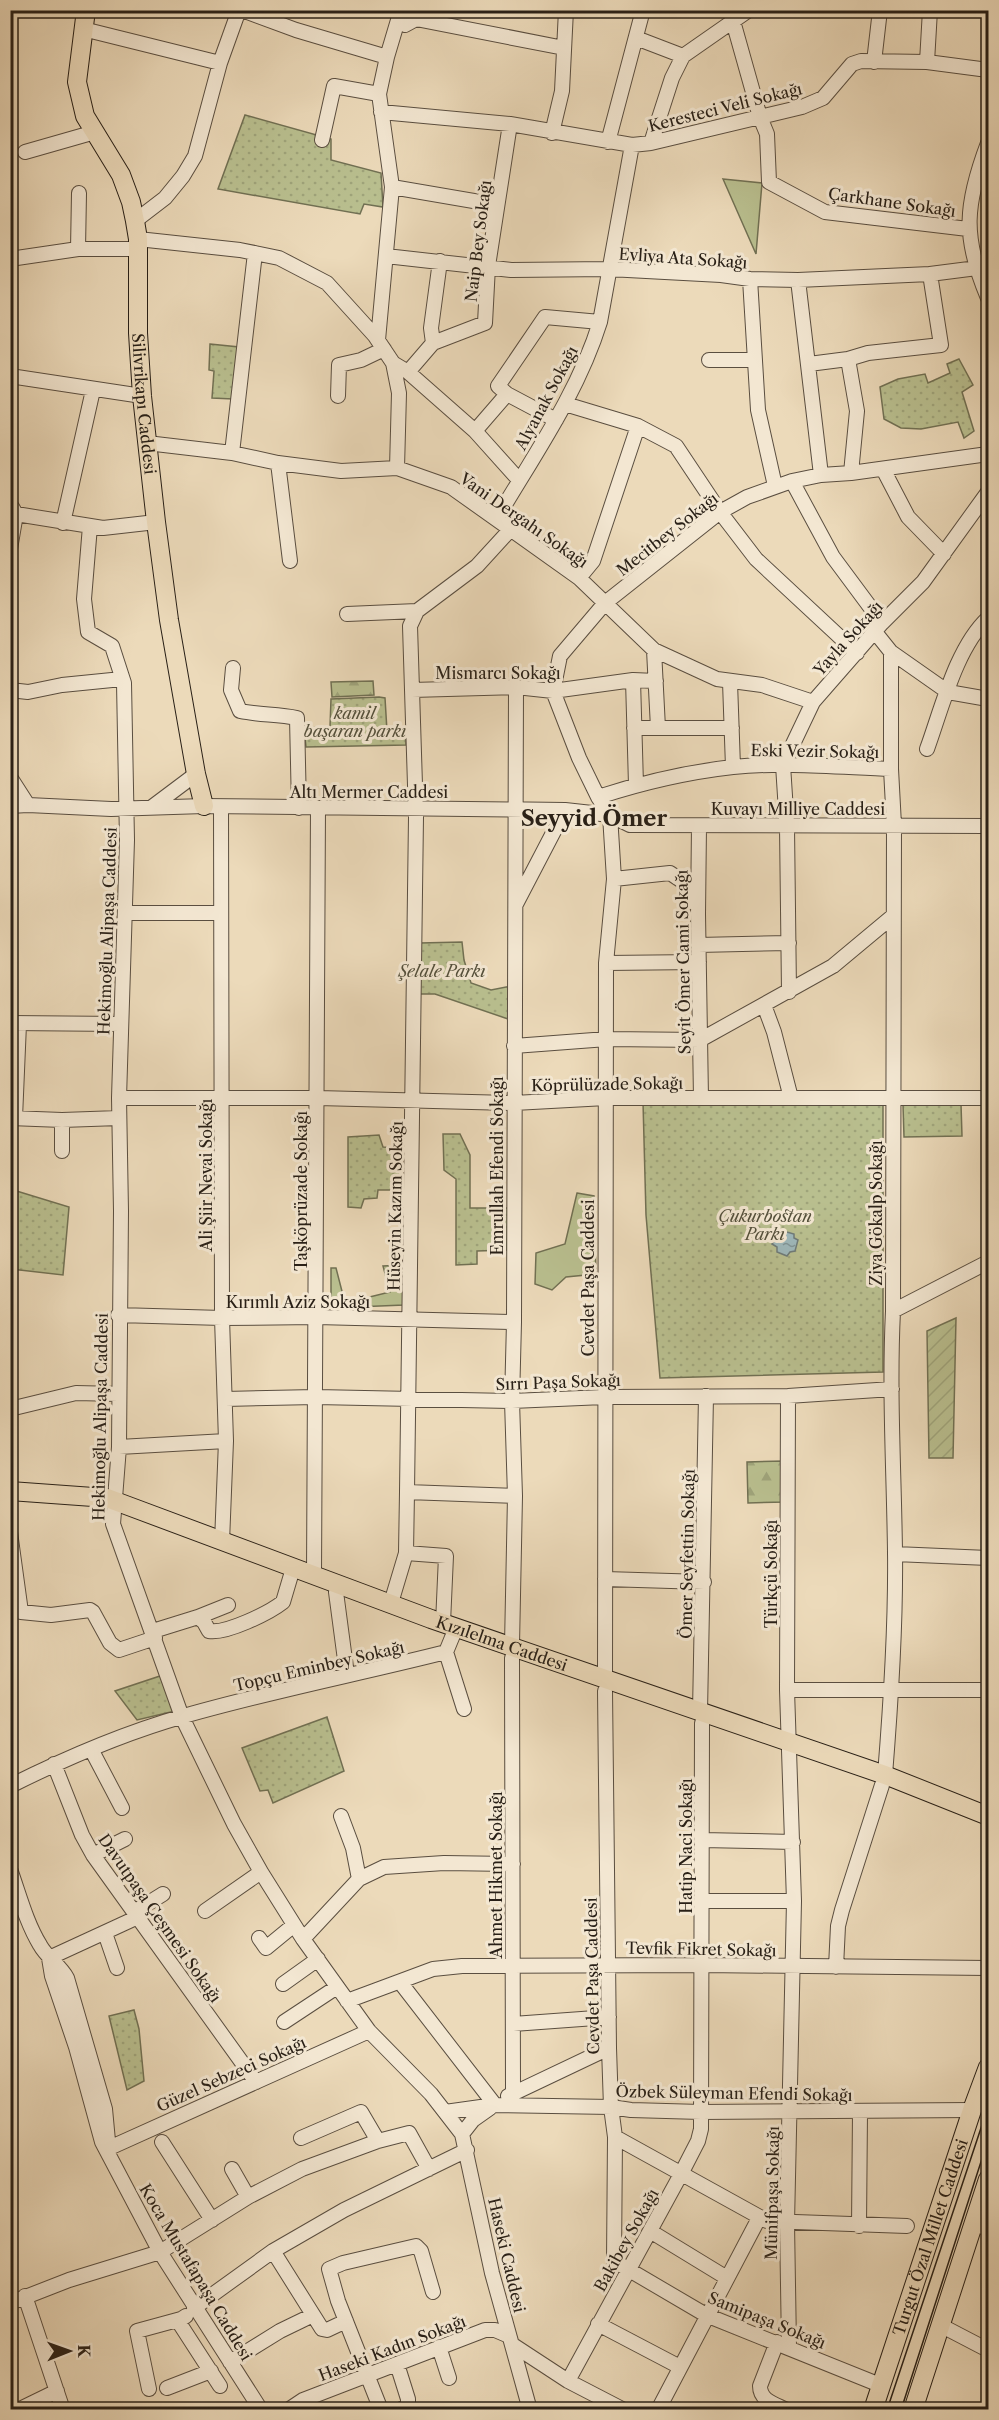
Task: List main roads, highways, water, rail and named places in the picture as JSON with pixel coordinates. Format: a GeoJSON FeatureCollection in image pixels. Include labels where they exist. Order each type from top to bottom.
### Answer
{"type":"FeatureCollection","features":[{"type":"Feature","properties":{"kind":"main road","name":"Silivrikapı Caddesi"},"geometry":{"type":"LineString","coordinates":[[86,10],[77,82],[85,116],[121,175],[131,202],[137,236],[138,333],[142,396],[169,620],[196,774],[212,807]]}},
{"type":"Feature","properties":{"kind":"main road","name":"Kızılelma Caddesi"},"geometry":{"type":"LineString","coordinates":[[10,1491],[96,1497],[447,1636],[512,1652],[988,1816]]}},
{"type":"Feature","properties":{"kind":"main road","name":"Kızılelma Caddesi"},"geometry":{"type":"LineString","coordinates":[[10,1501],[114,1506],[392,1603],[447,1636]]}},
{"type":"Feature","properties":{"kind":"main road","name":"Kızılelma Caddesi"},"geometry":{"type":"LineString","coordinates":[[883,1780],[988,1822]]}},
{"type":"Feature","properties":{"kind":"main road","name":"Turgut Özal Millet Caddesi"},"geometry":{"type":"LineString","coordinates":[[873,2409],[988,2067]]}},
{"type":"Feature","properties":{"kind":"main road"},"geometry":{"type":"LineString","coordinates":[[913,2409],[940,2325],[981,2226],[988,2179]]}},
{"type":"Feature","properties":{"kind":"water"},"geometry":{"type":"Polygon","coordinates":[[[783,1231],[794,1234],[794,1238],[798,1240],[795,1251],[790,1252],[787,1256],[777,1252],[777,1247],[772,1244],[776,1239],[775,1235],[783,1231]]]}},
{"type":"Feature","properties":{"kind":"tram line"},"geometry":{"type":"LineString","coordinates":[[887,2410],[988,2107]]}},
{"type":"Feature","properties":{"kind":"tram line"},"geometry":{"type":"LineString","coordinates":[[901,2410],[988,2140]]}},
{"type":"Feature","properties":{"kind":"district","name":"Seyyid Ömer"},"geometry":{"type":"Point","coordinates":[594,818]}},
{"type":"Feature","properties":{"kind":"park label","name":"kamil başaran parkı"},"geometry":{"type":"Point","coordinates":[355,722]}},
{"type":"Feature","properties":{"kind":"park label","name":"Şelale Parkı"},"geometry":{"type":"Point","coordinates":[442,971]}},
{"type":"Feature","properties":{"kind":"park label","name":"Çukurbostan Parkı"},"geometry":{"type":"Point","coordinates":[765,1225]}}]}
